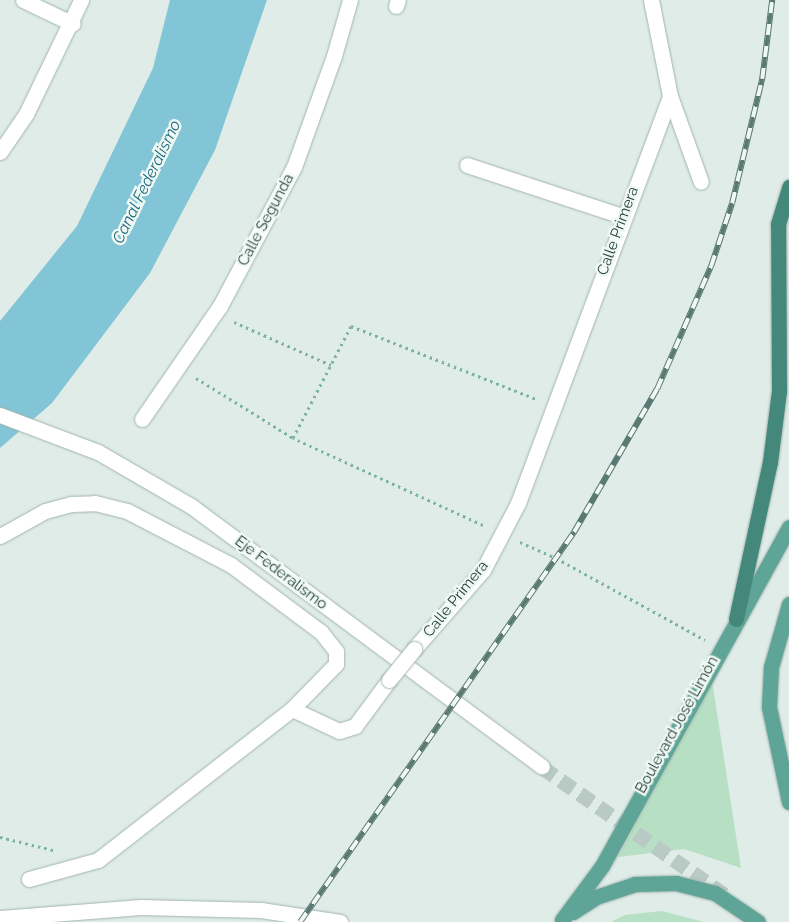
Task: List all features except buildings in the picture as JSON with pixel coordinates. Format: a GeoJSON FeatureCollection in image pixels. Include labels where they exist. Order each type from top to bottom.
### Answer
{"type":"FeatureCollection","features":[{"type":"Feature","properties":{"kind":"highway"},"geometry":{"type":"LineString","coordinates":[[736,619],[770,462],[779,391],[778,224],[789,187]]}},
{"type":"Feature","properties":{"kind":"main road","name":"Boulevard José Limón"},"geometry":{"type":"LineString","coordinates":[[561,921],[602,866],[736,619],[789,527]]}},
{"type":"Feature","properties":{"kind":"main road"},"geometry":{"type":"LineString","coordinates":[[789,604],[771,667],[769,707],[789,802]]}},
{"type":"Feature","properties":{"kind":"main road"},"geometry":{"type":"LineString","coordinates":[[780,762],[789,776]]}},
{"type":"Feature","properties":{"kind":"main road"},"geometry":{"type":"LineString","coordinates":[[561,921],[596,897],[635,884],[676,882],[715,893],[758,922]]}},
{"type":"Feature","properties":{"kind":"street"},"geometry":{"type":"LineString","coordinates":[[23,0],[73,24]]}},
{"type":"Feature","properties":{"kind":"street"},"geometry":{"type":"LineString","coordinates":[[0,152],[26,114],[73,24],[81,0]]}},
{"type":"Feature","properties":{"kind":"street","name":"Calle Segunda"},"geometry":{"type":"LineString","coordinates":[[142,419],[179,368],[215,313],[294,167],[334,56],[350,0]]}},
{"type":"Feature","properties":{"kind":"street"},"geometry":{"type":"LineString","coordinates":[[651,0],[670,96],[701,182]]}},
{"type":"Feature","properties":{"kind":"street","name":"Calle Primera"},"geometry":{"type":"LineString","coordinates":[[292,709],[339,731],[355,726],[368,713],[389,680],[414,649],[483,570],[518,503],[555,406],[622,216],[670,96]]}},
{"type":"Feature","properties":{"kind":"street"},"geometry":{"type":"LineString","coordinates":[[467,164],[622,216]]}},
{"type":"Feature","properties":{"kind":"street","name":"Eje Federalismo"},"geometry":{"type":"LineString","coordinates":[[0,415],[98,452],[191,506],[542,767]]}},
{"type":"Feature","properties":{"kind":"street"},"geometry":{"type":"LineString","coordinates":[[4,533],[45,511],[71,504],[95,503],[127,511],[230,565],[321,632],[336,650],[336,664],[292,709],[98,860],[28,879]]}},
{"type":"Feature","properties":{"kind":"street"},"geometry":{"type":"LineString","coordinates":[[0,918],[141,907],[261,910],[340,922]]}},
{"type":"Feature","properties":{"kind":"path"},"geometry":{"type":"LineString","coordinates":[[215,313],[331,365]]}},
{"type":"Feature","properties":{"kind":"path"},"geometry":{"type":"LineString","coordinates":[[293,438],[351,326],[555,406]]}},
{"type":"Feature","properties":{"kind":"path"},"geometry":{"type":"LineString","coordinates":[[179,368],[293,438],[556,558],[720,649]]}},
{"type":"Feature","properties":{"kind":"path"},"geometry":{"type":"LineString","coordinates":[[0,837],[62,852]]}},
{"type":"Feature","properties":{"kind":"green space"},"geometry":{"type":"Polygon","coordinates":[[[712,681],[741,868],[684,849],[618,857],[712,681]]]}},
{"type":"Feature","properties":{"kind":"green space"},"geometry":{"type":"Polygon","coordinates":[[[662,911],[704,922],[611,922],[625,915],[662,911]]]}},
{"type":"Feature","properties":{"kind":"water","name":"Canal Federalismo"},"geometry":{"type":"Polygon","coordinates":[[[170,0],[267,0],[215,150],[150,273],[52,403],[0,448],[0,321],[77,226],[153,68],[170,0]]]}},
{"type":"Feature","properties":{"kind":"tunnel"},"geometry":{"type":"LineString","coordinates":[[542,767],[725,895]]}},
{"type":"Feature","properties":{"kind":"railway"},"geometry":{"type":"LineString","coordinates":[[300,922],[574,532],[657,389],[711,266],[732,203],[762,79],[772,0]]}}]}
